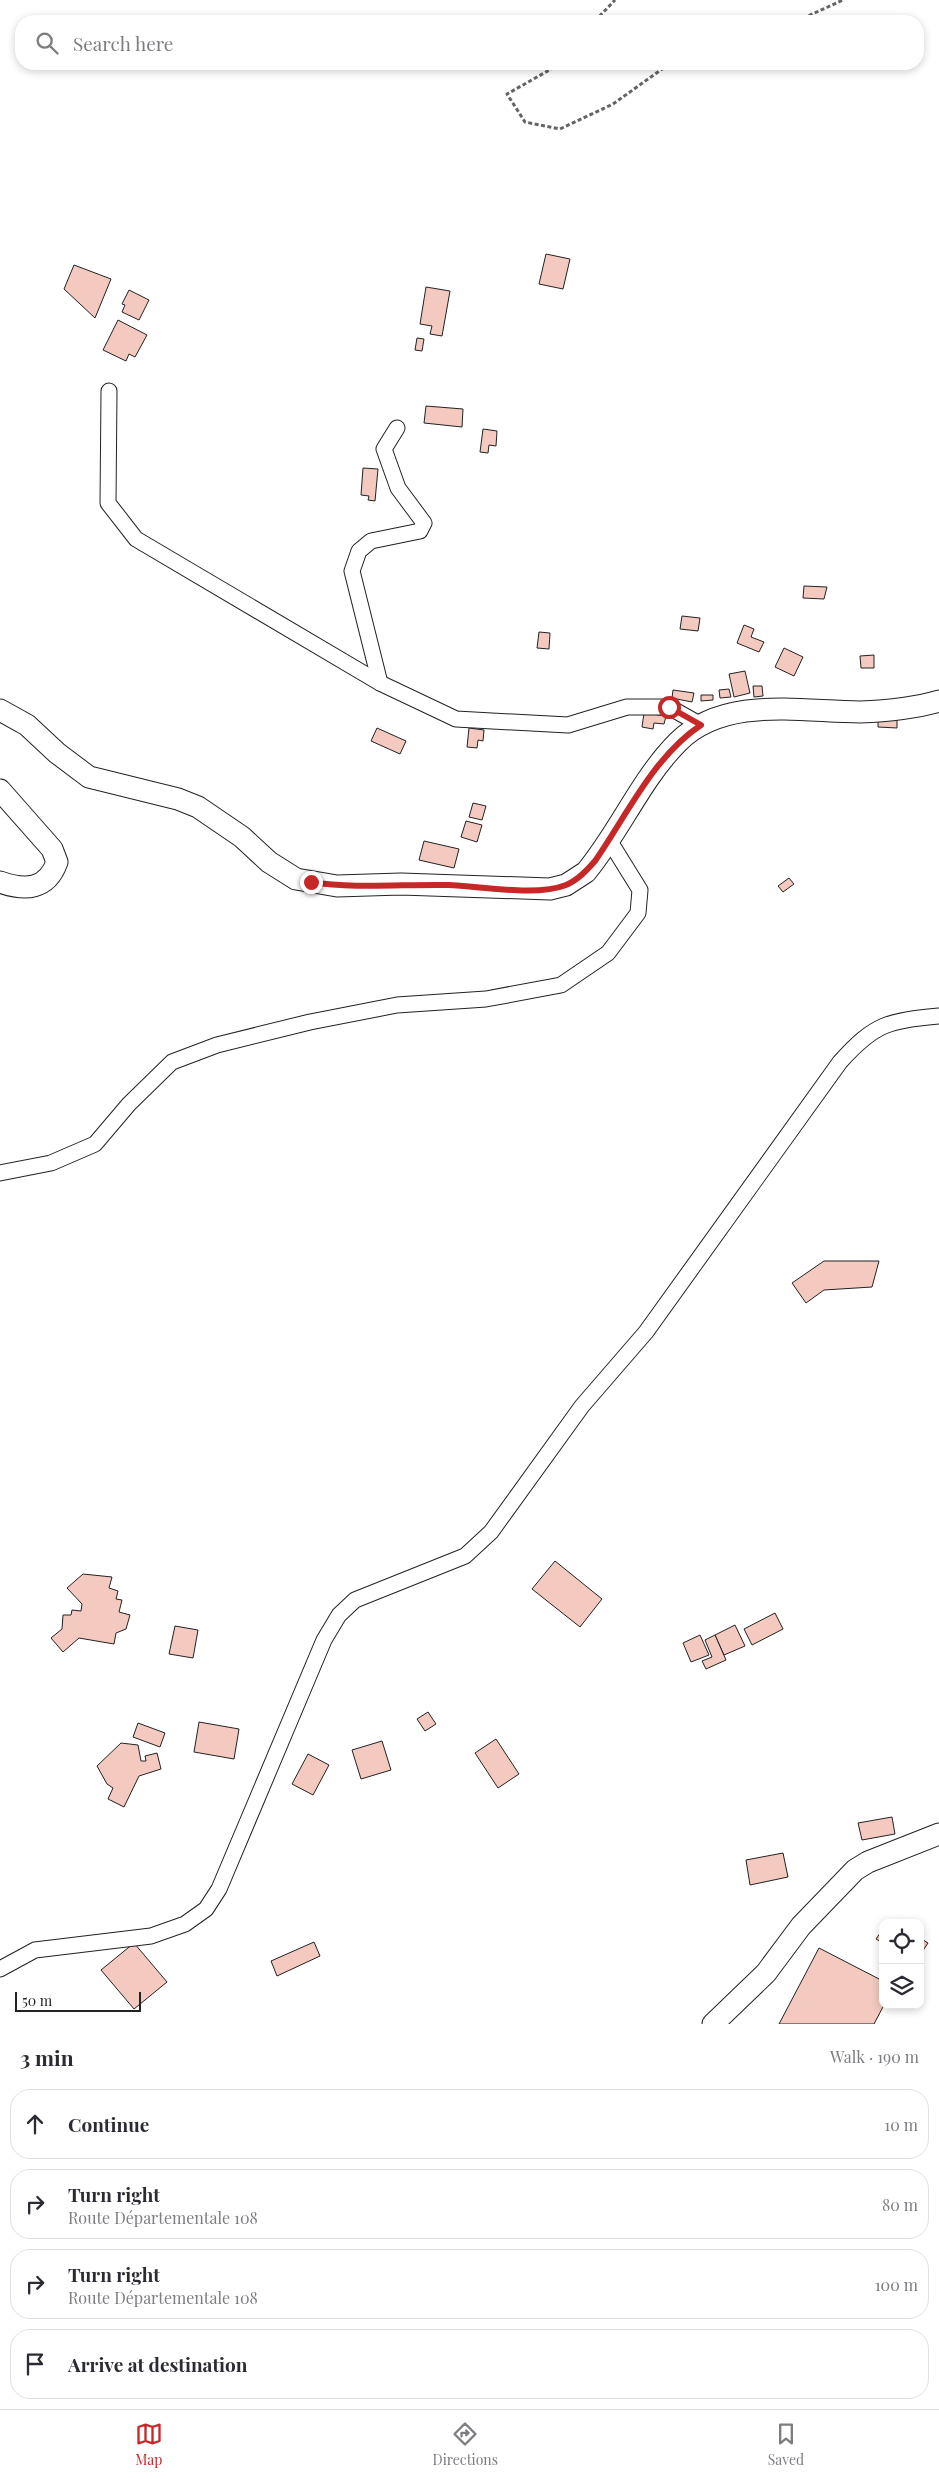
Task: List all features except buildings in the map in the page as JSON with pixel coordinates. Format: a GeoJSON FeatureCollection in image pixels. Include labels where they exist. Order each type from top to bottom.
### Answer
{"type":"FeatureCollection","features":[{"type":"Feature","properties":{"kind":"main road"},"geometry":{"type":"LineString","coordinates":[[0,710],[26,725],[56,753],[89,777],[178,799],[198,807],[242,837],[269,862],[296,879],[337,886],[420,885],[497,889],[550,889],[566,885],[576,879],[595,861],[678,741],[701,725],[717,718],[779,708],[862,712],[939,700]]}},
{"type":"Feature","properties":{"kind":"main road"},"geometry":{"type":"LineString","coordinates":[[0,790],[52,849],[57,862],[50,877],[39,885],[18,886],[0,882]]}},
{"type":"Feature","properties":{"kind":"main road"},"geometry":{"type":"LineString","coordinates":[[713,2024],[766,1973],[801,1926],[855,1870],[868,1862],[939,1834]]}},
{"type":"Feature","properties":{"kind":"street"},"geometry":{"type":"LineString","coordinates":[[108,391],[108,503],[136,539],[380,683],[456,719],[568,725],[627,707],[669,707],[701,725]]}},
{"type":"Feature","properties":{"kind":"street"},"geometry":{"type":"LineString","coordinates":[[380,683],[352,570],[359,551],[371,542],[420,531],[424,523],[398,488],[384,449],[396,428]]}},
{"type":"Feature","properties":{"kind":"street"},"geometry":{"type":"LineString","coordinates":[[0,1173],[52,1163],[95,1144],[129,1104],[172,1062],[217,1046],[310,1022],[397,1005],[486,999],[561,985],[608,953],[638,912],[640,890],[610,840]]}},
{"type":"Feature","properties":{"kind":"street"},"geometry":{"type":"LineString","coordinates":[[0,1969],[36,1950],[151,1936],[185,1924],[206,1908],[219,1889],[324,1640],[339,1616],[355,1600],[465,1556],[491,1532],[582,1406],[646,1332],[840,1062],[861,1039],[878,1028],[899,1020],[939,1016]]}},
{"type":"Feature","properties":{"kind":"path"},"geometry":{"type":"LineString","coordinates":[[601,15],[615,0]]}},
{"type":"Feature","properties":{"kind":"path"},"geometry":{"type":"LineString","coordinates":[[810,15],[842,0]]}},
{"type":"Feature","properties":{"kind":"path"},"geometry":{"type":"LineString","coordinates":[[549,70],[507,94],[525,122],[560,129],[613,104],[661,70]]}},
{"type":"Feature","properties":{"kind":"route"},"geometry":{"type":"LineString","coordinates":[[311,882],[337,886],[400,884],[450,885],[497,889],[550,889],[566,885],[586,872],[595,861],[651,777],[678,741],[701,725],[669,707]]}}]}
